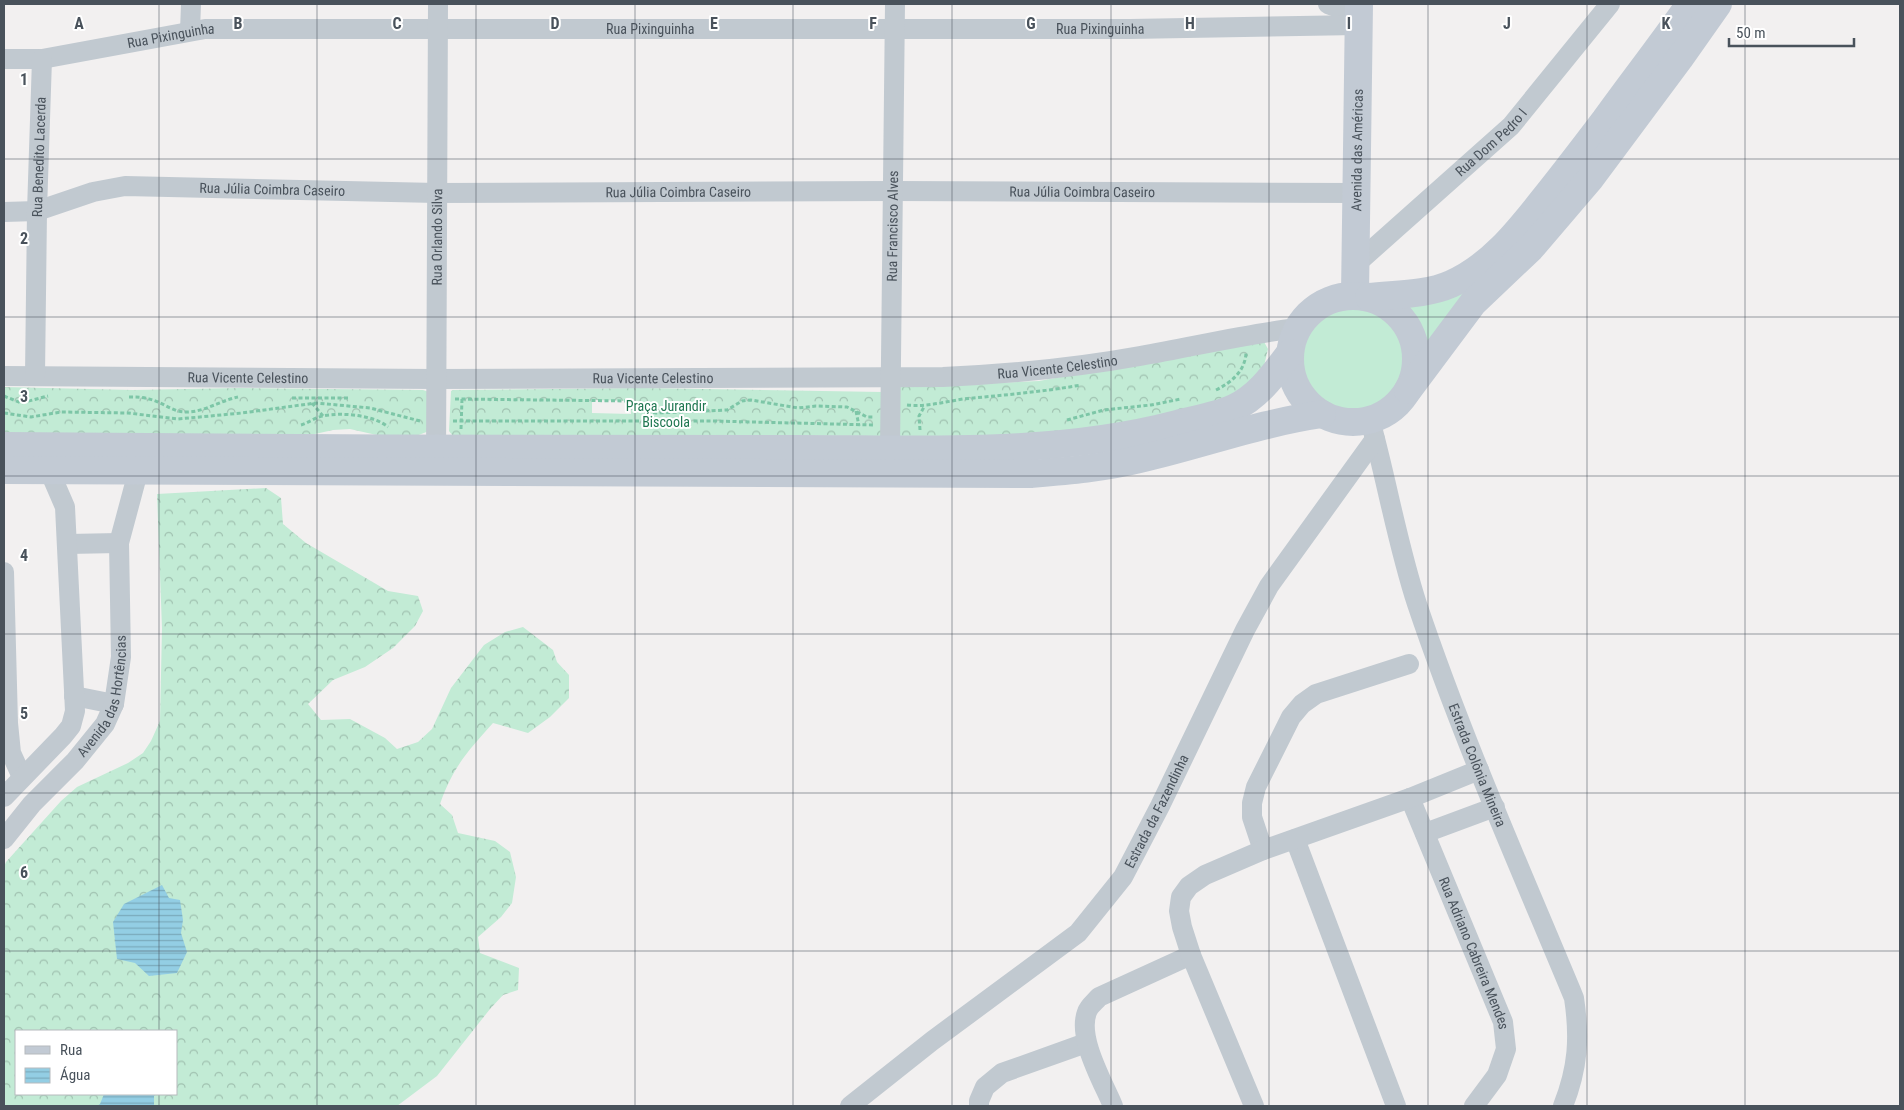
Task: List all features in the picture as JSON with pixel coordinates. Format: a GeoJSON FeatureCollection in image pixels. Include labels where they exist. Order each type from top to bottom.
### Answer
{"type":"FeatureCollection","features":[{"type":"Feature","properties":{"kind":"main road"},"geometry":{"type":"LineString","coordinates":[[4,470],[138,472],[436,460],[884,437],[1015,447],[1105,439],[1152,431],[1213,415],[1233,408],[1251,398],[1266,384],[1308,314],[1322,304],[1338,297],[1425,291],[1450,284],[1486,262],[1525,222],[1570,167],[1690,4]]}},
{"type":"Feature","properties":{"kind":"main road"},"geometry":{"type":"LineString","coordinates":[[1294,340],[1291,371],[1296,388],[1307,403],[1322,414],[1337,420],[1353,422],[1372,430],[1385,413],[1398,403],[1473,303],[1530,248],[1590,179],[1718,4]]}},
{"type":"Feature","properties":{"kind":"main road","name":"Avenida das Américas"},"geometry":{"type":"LineString","coordinates":[[1358,15],[1356,264],[1362,296]]}},
{"type":"Feature","properties":{"kind":"main road"},"geometry":{"type":"LineString","coordinates":[[1362,296],[1387,305],[1401,317],[1411,334],[1416,352],[1415,372],[1408,390]]}},
{"type":"Feature","properties":{"kind":"main road"},"geometry":{"type":"LineString","coordinates":[[4,446],[436,460],[1030,474],[1067,471],[1139,460],[1285,420],[1322,414]]}},
{"type":"Feature","properties":{"kind":"street"},"geometry":{"type":"LineString","coordinates":[[190,31],[191,4]]}},
{"type":"Feature","properties":{"kind":"street","name":"Rua Orlando Silva"},"geometry":{"type":"LineString","coordinates":[[436,460],[438,4]]}},
{"type":"Feature","properties":{"kind":"street","name":"Rua Francisco Alves"},"geometry":{"type":"LineString","coordinates":[[884,437],[892,377],[895,4]]}},
{"type":"Feature","properties":{"kind":"street"},"geometry":{"type":"LineString","coordinates":[[1328,4],[1358,15]]}},
{"type":"Feature","properties":{"kind":"street","name":"Rua Dom Pedro I"},"geometry":{"type":"LineString","coordinates":[[1356,264],[1511,126],[1610,4]]}},
{"type":"Feature","properties":{"kind":"street","name":"Rua Pixinguinha"},"geometry":{"type":"LineString","coordinates":[[4,59],[42,59],[205,29],[1130,29],[1358,15]]}},
{"type":"Feature","properties":{"kind":"street","name":"Rua Benedito Lacerda"},"geometry":{"type":"LineString","coordinates":[[35,376],[37,212],[42,59]]}},
{"type":"Feature","properties":{"kind":"street","name":"Rua Júlia Coimbra Caseiro"},"geometry":{"type":"LineString","coordinates":[[4,212],[37,212],[93,192],[125,186],[437,193],[894,191],[1356,193]]}},
{"type":"Feature","properties":{"kind":"street","name":"Rua Vicente Celestino"},"geometry":{"type":"LineString","coordinates":[[4,376],[435,378],[892,377],[1007,374],[1140,356],[1260,332],[1294,340]]}},
{"type":"Feature","properties":{"kind":"street","name":"Estrada Colônia Mineira"},"geometry":{"type":"LineString","coordinates":[[1372,430],[1400,548],[1416,603],[1479,770],[1574,998],[1578,1027],[1578,1054],[1569,1091],[1563,1106]]}},
{"type":"Feature","properties":{"kind":"street","name":"Estrada da Fazendinha"},"geometry":{"type":"LineString","coordinates":[[850,1106],[932,1041],[1078,933],[1123,877],[1160,806],[1245,630],[1269,586],[1372,430]]}},
{"type":"Feature","properties":{"kind":"street","name":"Avenida das Hortências"},"geometry":{"type":"LineString","coordinates":[[4,797],[71,726],[75,711],[65,507],[48,470]]}},
{"type":"Feature","properties":{"kind":"street","name":"Avenida das Hortências"},"geometry":{"type":"LineString","coordinates":[[4,838],[10,816],[32,804],[75,761],[105,724],[114,704],[121,657],[119,543],[138,472]]}},
{"type":"Feature","properties":{"kind":"street"},"geometry":{"type":"LineString","coordinates":[[68,544],[119,543]]}},
{"type":"Feature","properties":{"kind":"street"},"geometry":{"type":"LineString","coordinates":[[4,572],[8,723],[11,753],[22,777]]}},
{"type":"Feature","properties":{"kind":"street"},"geometry":{"type":"LineString","coordinates":[[1264,850],[1252,817],[1252,804],[1256,787],[1291,717],[1302,704],[1316,694],[1409,664]]}},
{"type":"Feature","properties":{"kind":"street"},"geometry":{"type":"LineString","coordinates":[[74,696],[114,704]]}},
{"type":"Feature","properties":{"kind":"street"},"geometry":{"type":"LineString","coordinates":[[1254,1106],[1191,955],[1179,911],[1181,897],[1189,886],[1205,875],[1295,838],[1410,798],[1479,770]]}},
{"type":"Feature","properties":{"kind":"street","name":"Rua Adriano Cabreira Mendes"},"geometry":{"type":"LineString","coordinates":[[1410,798],[1503,1022],[1506,1049],[1497,1076],[1474,1106]]}},
{"type":"Feature","properties":{"kind":"street"},"geometry":{"type":"LineString","coordinates":[[1425,834],[1494,807]]}},
{"type":"Feature","properties":{"kind":"street"},"geometry":{"type":"LineString","coordinates":[[1295,838],[1396,1106]]}},
{"type":"Feature","properties":{"kind":"street"},"geometry":{"type":"LineString","coordinates":[[1112,1106],[1086,1043],[1086,1012],[1099,997],[1191,955]]}},
{"type":"Feature","properties":{"kind":"street"},"geometry":{"type":"LineString","coordinates":[[979,1106],[979,1101],[985,1087],[1002,1073],[1086,1043]]}},
{"type":"Feature","properties":{"kind":"path"},"geometry":{"type":"LineString","coordinates":[[1210,392],[1218,390],[1241,372],[1246,360],[1246,352],[1243,349]]}},
{"type":"Feature","properties":{"kind":"path"},"geometry":{"type":"LineString","coordinates":[[898,404],[924,407],[950,401],[1046,391],[1086,384]]}},
{"type":"Feature","properties":{"kind":"path"},"geometry":{"type":"LineString","coordinates":[[4,396],[21,403],[46,396],[54,396]]}},
{"type":"Feature","properties":{"kind":"path"},"geometry":{"type":"LineString","coordinates":[[124,397],[149,399],[178,411],[194,412],[237,397],[246,397]]}},
{"type":"Feature","properties":{"kind":"path"},"geometry":{"type":"LineString","coordinates":[[290,398],[354,398]]}},
{"type":"Feature","properties":{"kind":"path"},"geometry":{"type":"LineString","coordinates":[[450,398],[632,401],[644,410],[656,413],[727,410],[742,401],[751,400],[778,404],[789,408],[839,407],[856,411],[867,417],[881,417]]}},
{"type":"Feature","properties":{"kind":"path"},"geometry":{"type":"LineString","coordinates":[[1066,420],[1104,410],[1151,405],[1184,398]]}},
{"type":"Feature","properties":{"kind":"path"},"geometry":{"type":"LineString","coordinates":[[308,399],[323,416]]}},
{"type":"Feature","properties":{"kind":"path"},"geometry":{"type":"LineString","coordinates":[[4,413],[31,417],[61,412],[120,412],[178,419],[242,413],[312,403],[370,408],[422,421]]}},
{"type":"Feature","properties":{"kind":"path"},"geometry":{"type":"LineString","coordinates":[[918,435],[922,435],[918,426],[919,416],[924,407]]}},
{"type":"Feature","properties":{"kind":"path"},"geometry":{"type":"LineString","coordinates":[[856,411],[860,431]]}},
{"type":"Feature","properties":{"kind":"path"},"geometry":{"type":"LineString","coordinates":[[449,421],[712,421],[859,425],[884,437]]}},
{"type":"Feature","properties":{"kind":"green space"},"geometry":{"type":"Polygon","coordinates":[[[1474,282],[1427,350],[1425,338],[1408,305],[1474,282]]]}},
{"type":"Feature","properties":{"kind":"green space"},"geometry":{"type":"Polygon","coordinates":[[[1353,302],[1374,306],[1392,318],[1404,336],[1408,357],[1404,378],[1392,396],[1374,408],[1353,412],[1332,408],[1314,396],[1302,378],[1298,357],[1302,336],[1314,318],[1332,306],[1353,302]]]}},
{"type":"Feature","properties":{"kind":"green space"},"geometry":{"type":"Polygon","coordinates":[[[1263,340],[1268,349],[1264,366],[1242,392],[1203,408],[1043,437],[898,439],[900,387],[1039,381],[1263,340]]]}},
{"type":"Feature","properties":{"kind":"green space"},"geometry":{"type":"Polygon","coordinates":[[[4,387],[133,390],[240,388],[423,390],[429,392],[429,431],[416,436],[381,436],[350,429],[315,434],[286,435],[4,439],[4,387]]]}},
{"type":"Feature","properties":{"kind":"green space","name":"Praça Jurandir Biscoola"},"geometry":{"type":"Polygon","coordinates":[[[641,388],[883,392],[886,436],[452,435],[449,431],[451,391],[641,388]],[[592,400],[592,413],[631,414],[631,401],[592,400]]]}},
{"type":"Feature","properties":{"kind":"green space"},"geometry":{"type":"Polygon","coordinates":[[[266,488],[281,498],[283,524],[306,543],[388,591],[418,596],[423,611],[415,626],[393,648],[365,667],[333,680],[308,704],[321,720],[350,719],[385,738],[397,749],[418,742],[432,729],[451,688],[484,645],[505,632],[523,627],[553,650],[557,662],[569,675],[569,698],[550,717],[528,733],[493,723],[462,760],[445,791],[440,804],[452,815],[458,833],[495,841],[510,852],[516,877],[512,903],[501,917],[478,937],[480,953],[519,968],[518,990],[503,995],[437,1076],[397,1106],[4,1106],[4,867],[6,862],[61,801],[77,787],[128,763],[143,753],[151,741],[160,721],[162,628],[157,494],[266,488]]]}},
{"type":"Feature","properties":{"kind":"water"},"geometry":{"type":"Polygon","coordinates":[[[162,885],[169,898],[180,900],[183,920],[181,933],[187,952],[177,973],[149,976],[135,963],[117,959],[113,922],[124,904],[162,885]]]}},
{"type":"Feature","properties":{"kind":"water"},"geometry":{"type":"Polygon","coordinates":[[[104,1095],[155,1095],[154,1106],[97,1106],[100,1104],[104,1095]]]}}]}
